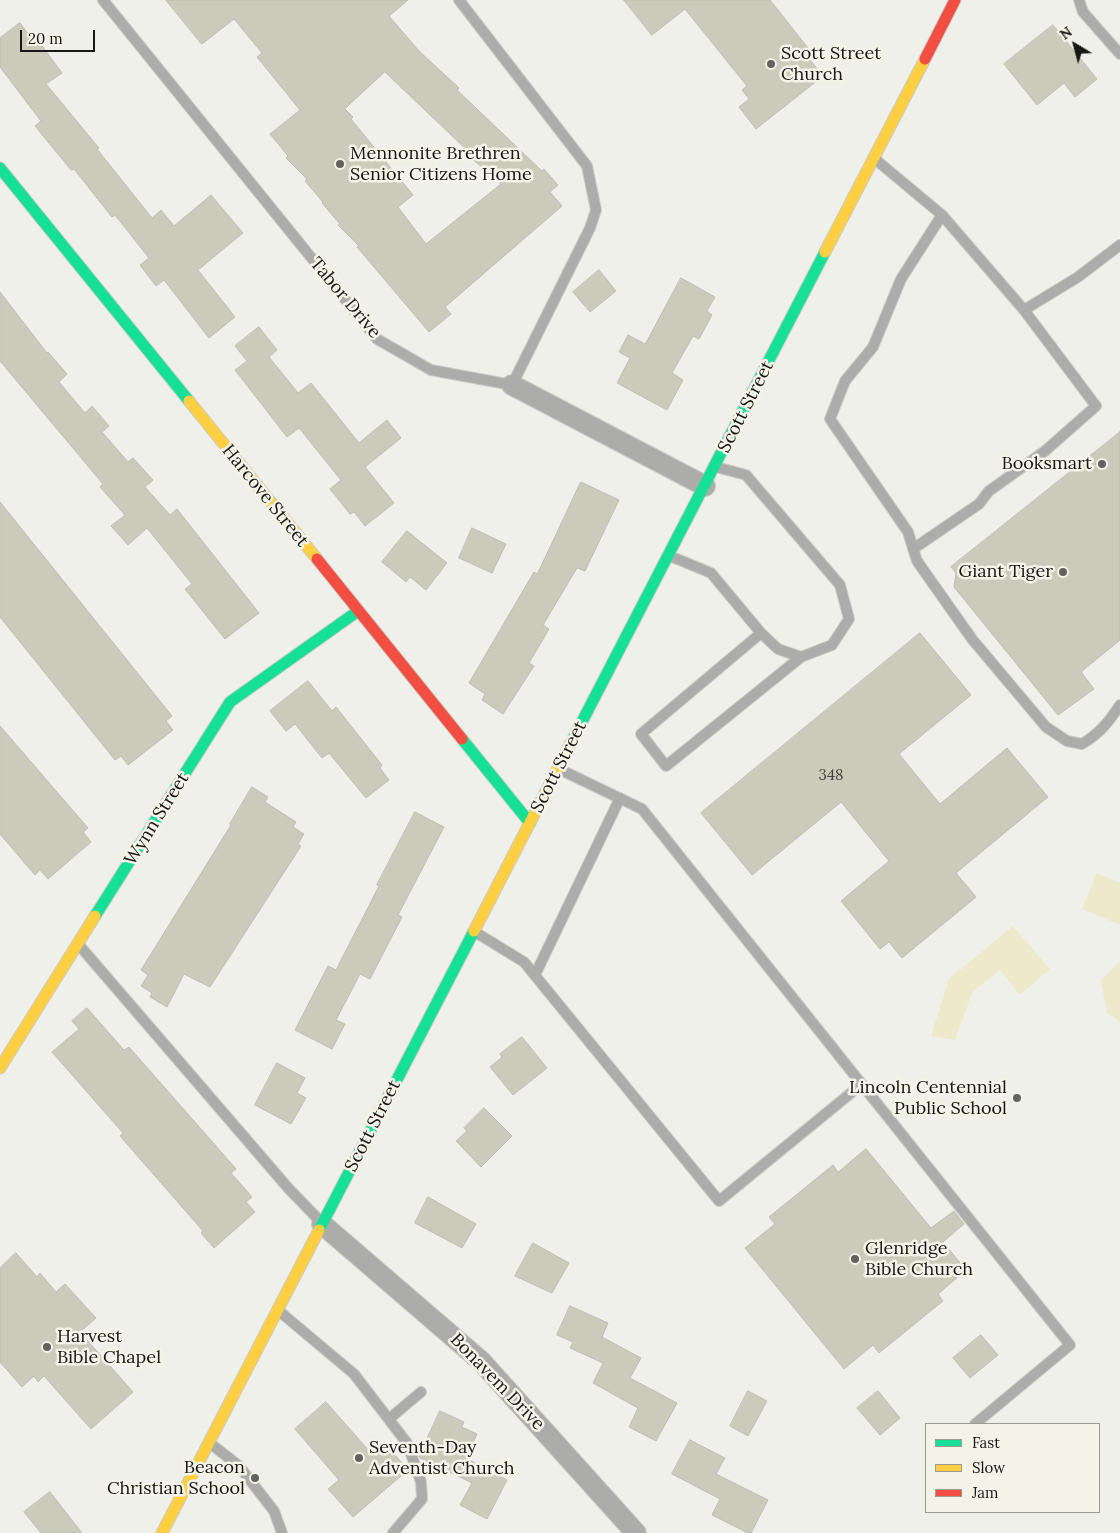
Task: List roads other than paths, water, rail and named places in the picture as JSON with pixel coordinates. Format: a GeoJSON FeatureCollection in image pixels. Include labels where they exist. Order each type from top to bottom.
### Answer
{"type":"FeatureCollection","features":[{"type":"Feature","properties":{"kind":"main road","name":"Scott Street"},"geometry":{"type":"LineString","coordinates":[[162,1533],[875,158],[955,0]]}},
{"type":"Feature","properties":{"kind":"main road","name":"Harcove Street"},"geometry":{"type":"LineString","coordinates":[[0,168],[530,823]]}},
{"type":"Feature","properties":{"kind":"main road","name":"Wynn Street"},"geometry":{"type":"LineString","coordinates":[[0,1068],[230,702],[358,611]]}},
{"type":"Feature","properties":{"kind":"street","name":"Tabor Drive"},"geometry":{"type":"LineString","coordinates":[[512,385],[705,486]]}},
{"type":"Feature","properties":{"kind":"street","name":"Bonavem Drive"},"geometry":{"type":"LineString","coordinates":[[322,1224],[481,1361],[636,1533]]}},
{"type":"Feature","properties":{"kind":"lane","name":"Tabor Drive"},"geometry":{"type":"LineString","coordinates":[[103,0],[378,339],[431,370],[512,385]]}},
{"type":"Feature","properties":{"kind":"lane"},"geometry":{"type":"LineString","coordinates":[[459,0],[587,166],[596,210],[590,228],[512,385]]}},
{"type":"Feature","properties":{"kind":"lane"},"geometry":{"type":"LineString","coordinates":[[1079,0],[1083,12],[1120,54]]}},
{"type":"Feature","properties":{"kind":"lane"},"geometry":{"type":"LineString","coordinates":[[875,158],[942,215],[1024,310],[1096,406],[1044,451],[989,490],[979,504],[913,549]]}},
{"type":"Feature","properties":{"kind":"lane"},"geometry":{"type":"LineString","coordinates":[[942,215],[901,279],[873,347],[845,380],[830,419],[908,532],[917,561],[972,639],[1046,727],[1067,741],[1082,744],[1096,735],[1109,722],[1120,705]]}},
{"type":"Feature","properties":{"kind":"lane"},"geometry":{"type":"LineString","coordinates":[[1024,310],[1078,277],[1120,245]]}},
{"type":"Feature","properties":{"kind":"lane"},"geometry":{"type":"LineString","coordinates":[[715,467],[746,475],[840,585],[849,620],[832,644],[802,657],[666,766],[641,734],[761,633]]}},
{"type":"Feature","properties":{"kind":"lane"},"geometry":{"type":"LineString","coordinates":[[669,555],[711,573],[761,633],[778,648],[802,657]]}},
{"type":"Feature","properties":{"kind":"lane"},"geometry":{"type":"LineString","coordinates":[[558,769],[642,809],[1070,1345],[976,1423]]}},
{"type":"Feature","properties":{"kind":"lane"},"geometry":{"type":"LineString","coordinates":[[535,975],[620,798]]}},
{"type":"Feature","properties":{"kind":"lane"},"geometry":{"type":"LineString","coordinates":[[474,931],[524,962],[719,1201],[862,1084]]}},
{"type":"Feature","properties":{"kind":"lane"},"geometry":{"type":"LineString","coordinates":[[78,944],[322,1224]]}},
{"type":"Feature","properties":{"kind":"lane"},"geometry":{"type":"LineString","coordinates":[[278,1310],[354,1374],[407,1443],[421,1482],[422,1499],[393,1533]]}},
{"type":"Feature","properties":{"kind":"lane"},"geometry":{"type":"LineString","coordinates":[[389,1419],[421,1392]]}},
{"type":"Feature","properties":{"kind":"lane"},"geometry":{"type":"LineString","coordinates":[[209,1442],[239,1466],[274,1511],[282,1533]]}},
{"type":"Feature","properties":{"kind":"place","name":"Scott Street Church"},"geometry":{"type":"Point","coordinates":[771,64]}},
{"type":"Feature","properties":{"kind":"place","name":"Mennonite Brethren Senior Citizens Home"},"geometry":{"type":"Point","coordinates":[340,164]}},
{"type":"Feature","properties":{"kind":"place","name":"Booksmart"},"geometry":{"type":"Point","coordinates":[1102,464]}},
{"type":"Feature","properties":{"kind":"place","name":"Giant Tiger"},"geometry":{"type":"Point","coordinates":[1063,572]}},
{"type":"Feature","properties":{"kind":"place","name":"Lincoln Centennial Public School"},"geometry":{"type":"Point","coordinates":[1017,1098]}},
{"type":"Feature","properties":{"kind":"place","name":"Glenridge Bible Church"},"geometry":{"type":"Point","coordinates":[855,1259]}},
{"type":"Feature","properties":{"kind":"place","name":"Harvest Bible Chapel"},"geometry":{"type":"Point","coordinates":[47,1347]}},
{"type":"Feature","properties":{"kind":"place","name":"Seventh-Day Adventist Church"},"geometry":{"type":"Point","coordinates":[359,1458]}},
{"type":"Feature","properties":{"kind":"place","name":"Beacon Christian School"},"geometry":{"type":"Point","coordinates":[255,1478]}}]}
